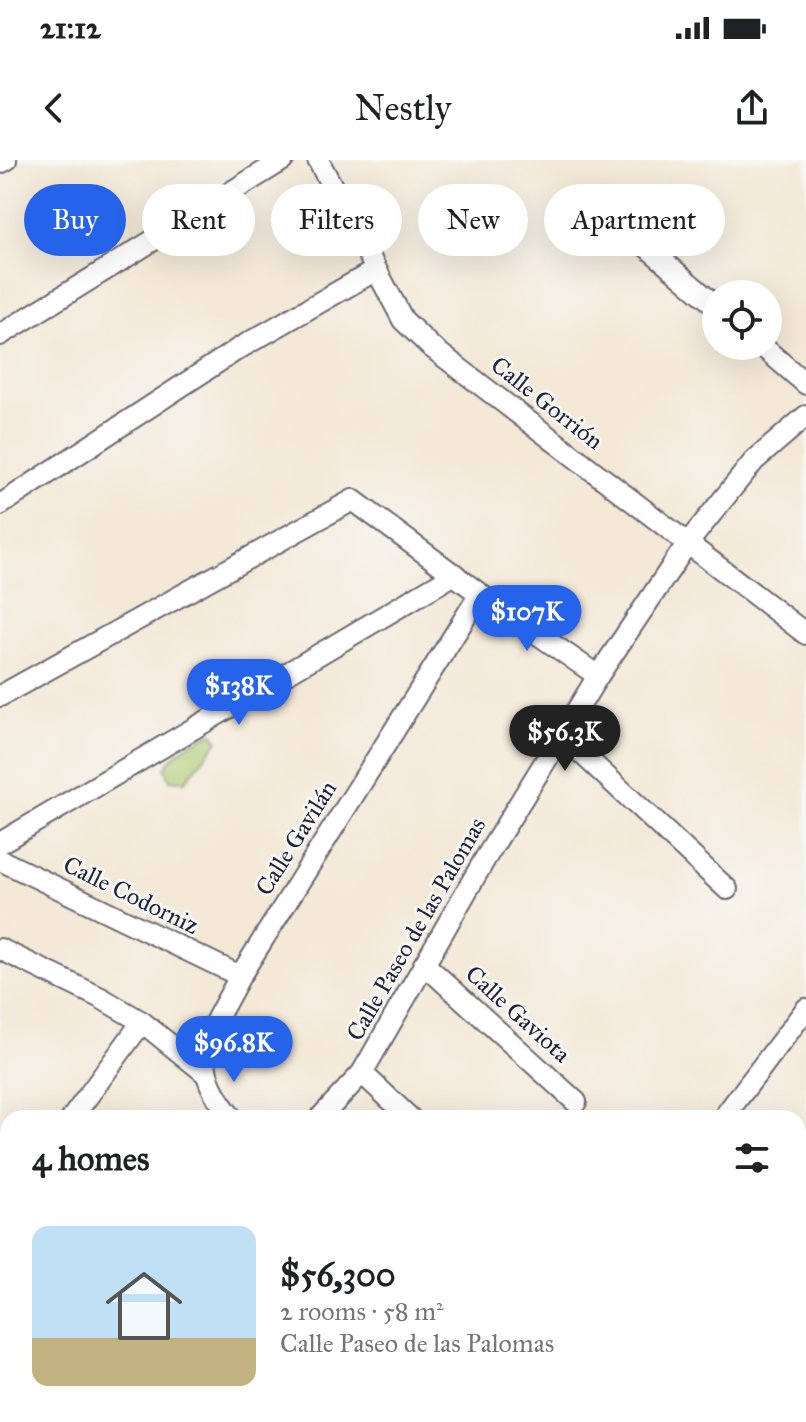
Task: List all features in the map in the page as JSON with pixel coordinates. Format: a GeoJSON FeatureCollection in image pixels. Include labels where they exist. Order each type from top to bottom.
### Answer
{"type":"FeatureCollection","features":[{"type":"Feature","properties":{"kind":"street"},"geometry":{"type":"LineString","coordinates":[[0,163],[6,160]]}},
{"type":"Feature","properties":{"kind":"street"},"geometry":{"type":"LineString","coordinates":[[0,335],[283,160]]}},
{"type":"Feature","properties":{"kind":"street","name":"Calle Gorrión"},"geometry":{"type":"LineString","coordinates":[[318,160],[403,320],[430,346],[806,634]]}},
{"type":"Feature","properties":{"kind":"street"},"geometry":{"type":"LineString","coordinates":[[658,256],[702,294]]}},
{"type":"Feature","properties":{"kind":"street"},"geometry":{"type":"LineString","coordinates":[[0,505],[238,349],[376,270]]}},
{"type":"Feature","properties":{"kind":"street"},"geometry":{"type":"LineString","coordinates":[[778,360],[806,384]]}},
{"type":"Feature","properties":{"kind":"street","name":"Calle Paseo de las Palomas"},"geometry":{"type":"LineString","coordinates":[[327,1110],[362,1073],[424,964],[598,676],[687,544],[754,461],[806,416]]}},
{"type":"Feature","properties":{"kind":"street"},"geometry":{"type":"LineString","coordinates":[[0,696],[348,500],[357,501],[480,594],[598,676]]}},
{"type":"Feature","properties":{"kind":"street"},"geometry":{"type":"LineString","coordinates":[[0,843],[455,574]]}},
{"type":"Feature","properties":{"kind":"street","name":"Calle Gavilán"},"geometry":{"type":"LineString","coordinates":[[204,1072],[206,1042],[240,976],[480,594]]}},
{"type":"Feature","properties":{"kind":"street"},"geometry":{"type":"LineString","coordinates":[[562,735],[727,889]]}},
{"type":"Feature","properties":{"kind":"street","name":"Calle Codorniz"},"geometry":{"type":"LineString","coordinates":[[0,860],[240,976]]}},
{"type":"Feature","properties":{"kind":"street"},"geometry":{"type":"LineString","coordinates":[[0,949],[101,998],[142,1022],[204,1072],[217,1101],[225,1110]]}},
{"type":"Feature","properties":{"kind":"street","name":"Calle Gaviota"},"geometry":{"type":"LineString","coordinates":[[424,964],[576,1102]]}},
{"type":"Feature","properties":{"kind":"street"},"geometry":{"type":"LineString","coordinates":[[78,1110],[142,1022]]}},
{"type":"Feature","properties":{"kind":"street"},"geometry":{"type":"LineString","coordinates":[[730,1110],[802,1023]]}},
{"type":"Feature","properties":{"kind":"street"},"geometry":{"type":"LineString","coordinates":[[362,1073],[401,1110]]}},
{"type":"Feature","properties":{"kind":"green space"},"geometry":{"type":"Polygon","coordinates":[[[214,733],[218,741],[185,781],[170,780],[165,768],[174,756],[193,742],[214,733]]]}}]}
